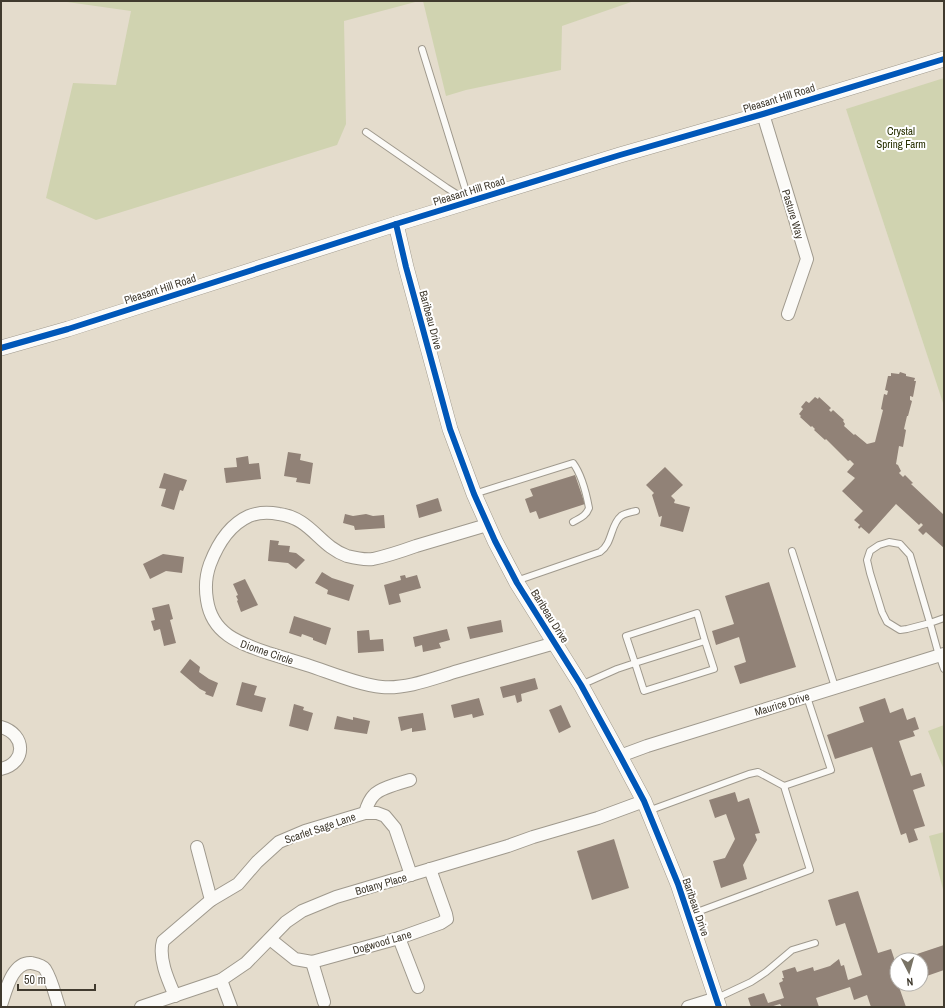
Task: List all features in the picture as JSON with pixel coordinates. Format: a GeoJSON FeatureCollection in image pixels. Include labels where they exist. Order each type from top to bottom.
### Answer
{"type":"FeatureCollection","features":[{"type":"Feature","properties":{"kind":"street","name":"Pleasant Hill Road"},"geometry":{"type":"LineString","coordinates":[[1,348],[68,329],[469,201],[944,59]]}},
{"type":"Feature","properties":{"kind":"street","name":"Pasture Way"},"geometry":{"type":"LineString","coordinates":[[762,114],[806,259],[788,314]]}},
{"type":"Feature","properties":{"kind":"street","name":"Baribeau Drive"},"geometry":{"type":"LineString","coordinates":[[396,224],[406,267],[450,429],[474,494],[487,525],[516,580],[541,623],[581,685],[646,806],[678,884],[718,1003]]}},
{"type":"Feature","properties":{"kind":"street","name":"Dionne Circle"},"geometry":{"type":"LineString","coordinates":[[487,525],[399,552],[372,559],[363,559],[353,558],[334,549],[294,517],[269,512],[252,515],[236,524],[222,538],[213,557],[206,579],[206,591],[210,614],[223,632],[231,638],[248,646],[346,678],[381,687],[416,683],[555,643]]}},
{"type":"Feature","properties":{"kind":"street","name":"Maurice Drive"},"geometry":{"type":"LineString","coordinates":[[620,756],[647,746],[942,655]]}},
{"type":"Feature","properties":{"kind":"street"},"geometry":{"type":"LineString","coordinates":[[1,727],[9,729],[16,735],[20,744],[19,755],[14,763],[8,768],[1,769]]}},
{"type":"Feature","properties":{"kind":"street"},"geometry":{"type":"LineString","coordinates":[[364,812],[375,793],[382,789],[410,780]]}},
{"type":"Feature","properties":{"kind":"street","name":"Botany Place"},"geometry":{"type":"LineString","coordinates":[[141,1007],[221,980],[246,962],[286,922],[302,911],[336,897],[430,870],[533,837],[646,806]]}},
{"type":"Feature","properties":{"kind":"street","name":"Scarlet Sage Lane"},"geometry":{"type":"LineString","coordinates":[[175,996],[162,958],[161,948],[163,941],[211,900],[238,884],[257,862],[279,842],[305,831],[364,812],[377,813],[385,816],[395,828],[411,875]]}},
{"type":"Feature","properties":{"kind":"street"},"geometry":{"type":"LineString","coordinates":[[197,847],[211,900]]}},
{"type":"Feature","properties":{"kind":"street","name":"Dogwood Lane"},"geometry":{"type":"LineString","coordinates":[[270,939],[295,959],[312,962],[399,938],[441,923],[447,920],[446,914],[430,870]]}},
{"type":"Feature","properties":{"kind":"street"},"geometry":{"type":"LineString","coordinates":[[399,938],[418,987]]}},
{"type":"Feature","properties":{"kind":"street"},"geometry":{"type":"LineString","coordinates":[[312,962],[324,1002]]}},
{"type":"Feature","properties":{"kind":"street"},"geometry":{"type":"LineString","coordinates":[[1,1005],[11,978],[19,967],[28,963],[44,967],[50,977],[58,1007]]}},
{"type":"Feature","properties":{"kind":"street"},"geometry":{"type":"LineString","coordinates":[[221,980],[231,1007]]}},
{"type":"Feature","properties":{"kind":"street"},"geometry":{"type":"LineString","coordinates":[[688,1007],[718,1003]]}},
{"type":"Feature","properties":{"kind":"lane"},"geometry":{"type":"LineString","coordinates":[[422,49],[469,201]]}},
{"type":"Feature","properties":{"kind":"lane"},"geometry":{"type":"LineString","coordinates":[[366,132],[447,188],[469,201]]}},
{"type":"Feature","properties":{"kind":"lane"},"geometry":{"type":"LineString","coordinates":[[474,494],[572,463],[578,470],[581,477],[589,508],[583,517],[573,522]]}},
{"type":"Feature","properties":{"kind":"lane"},"geometry":{"type":"LineString","coordinates":[[516,580],[600,552],[605,548],[616,523],[621,516],[636,511]]}},
{"type":"Feature","properties":{"kind":"lane"},"geometry":{"type":"LineString","coordinates":[[944,618],[930,623],[900,630],[887,622],[882,612],[866,560],[870,551],[879,545],[889,542],[900,544],[910,555],[930,623],[942,655],[944,669]]}},
{"type":"Feature","properties":{"kind":"lane"},"geometry":{"type":"LineString","coordinates":[[792,551],[835,688]]}},
{"type":"Feature","properties":{"kind":"lane"},"geometry":{"type":"LineString","coordinates":[[696,613],[714,669],[644,692],[635,663],[626,636],[696,613]]}},
{"type":"Feature","properties":{"kind":"lane"},"geometry":{"type":"LineString","coordinates":[[581,685],[616,669],[705,641]]}},
{"type":"Feature","properties":{"kind":"lane"},"geometry":{"type":"LineString","coordinates":[[784,786],[831,770],[807,697]]}},
{"type":"Feature","properties":{"kind":"lane"},"geometry":{"type":"LineString","coordinates":[[646,806],[758,772],[784,786],[810,870],[689,915]]}},
{"type":"Feature","properties":{"kind":"lane"},"geometry":{"type":"LineString","coordinates":[[718,1003],[766,972],[792,950],[815,943]]}},
{"type":"Feature","properties":{"kind":"green space"},"geometry":{"type":"Polygon","coordinates":[[[60,1],[419,1],[344,21],[346,124],[337,145],[96,220],[46,198],[73,83],[116,85],[131,11],[60,1]]]}},
{"type":"Feature","properties":{"kind":"green space"},"geometry":{"type":"Polygon","coordinates":[[[423,1],[634,1],[562,26],[561,70],[466,90],[446,96],[423,1]]]}},
{"type":"Feature","properties":{"kind":"green space","name":"Crystal Spring Farm"},"geometry":{"type":"Polygon","coordinates":[[[944,78],[944,406],[846,109],[944,78]]]}},
{"type":"Feature","properties":{"kind":"green space"},"geometry":{"type":"Polygon","coordinates":[[[944,725],[944,770],[928,731],[944,725]]]}},
{"type":"Feature","properties":{"kind":"green space"},"geometry":{"type":"Polygon","coordinates":[[[944,832],[944,893],[929,836],[944,832]]]}},
{"type":"Feature","properties":{"kind":"building"},"geometry":{"type":"Polygon","coordinates":[[[900,372],[906,374],[906,376],[915,378],[914,381],[916,381],[913,397],[910,396],[910,400],[912,401],[904,429],[906,430],[903,447],[899,446],[896,464],[901,471],[899,473],[903,477],[905,475],[913,483],[911,484],[944,515],[944,548],[926,532],[923,535],[918,530],[923,525],[921,523],[919,525],[896,504],[869,534],[861,527],[859,529],[858,527],[860,525],[854,520],[863,511],[842,491],[855,478],[847,472],[854,464],[850,460],[848,461],[826,439],[825,440],[814,430],[815,429],[812,426],[811,427],[800,417],[801,416],[799,414],[803,409],[801,407],[806,401],[809,403],[815,397],[818,399],[819,397],[831,408],[829,410],[831,412],[833,410],[844,420],[844,426],[854,435],[855,434],[867,444],[875,442],[883,410],[881,409],[884,394],[887,395],[888,391],[885,390],[888,376],[891,376],[891,373],[899,374],[900,372]]]}},
{"type":"Feature","properties":{"kind":"building"},"geometry":{"type":"Polygon","coordinates":[[[288,452],[301,454],[300,460],[313,463],[310,484],[296,482],[297,478],[284,476],[288,452]]]}},
{"type":"Feature","properties":{"kind":"building"},"geometry":{"type":"Polygon","coordinates":[[[248,456],[249,464],[259,463],[261,479],[226,483],[224,468],[237,467],[236,458],[248,456]]]}},
{"type":"Feature","properties":{"kind":"building"},"geometry":{"type":"Polygon","coordinates":[[[665,467],[683,485],[671,496],[675,500],[674,503],[690,507],[683,532],[660,526],[662,516],[659,517],[652,495],[654,493],[646,485],[665,467]]]}},
{"type":"Feature","properties":{"kind":"building"},"geometry":{"type":"Polygon","coordinates":[[[164,473],[187,480],[183,491],[180,490],[174,510],[161,506],[166,489],[159,488],[164,473]]]}},
{"type":"Feature","properties":{"kind":"building"},"geometry":{"type":"Polygon","coordinates":[[[575,475],[585,504],[539,519],[536,511],[530,513],[525,499],[533,496],[530,489],[575,475]]]}},
{"type":"Feature","properties":{"kind":"building"},"geometry":{"type":"Polygon","coordinates":[[[438,498],[442,511],[419,518],[416,505],[438,498]]]}},
{"type":"Feature","properties":{"kind":"building"},"geometry":{"type":"Polygon","coordinates":[[[345,514],[353,516],[366,514],[373,516],[384,515],[385,528],[355,530],[354,526],[343,523],[345,514]]]}},
{"type":"Feature","properties":{"kind":"building"},"geometry":{"type":"Polygon","coordinates":[[[270,540],[279,541],[278,545],[290,546],[289,552],[296,553],[305,560],[296,569],[288,563],[268,561],[270,540]]]}},
{"type":"Feature","properties":{"kind":"building"},"geometry":{"type":"Polygon","coordinates":[[[163,554],[184,557],[182,573],[166,571],[150,579],[143,564],[163,554]]]}},
{"type":"Feature","properties":{"kind":"building"},"geometry":{"type":"Polygon","coordinates":[[[322,572],[332,578],[354,585],[349,601],[327,594],[328,590],[315,583],[322,572]]]}},
{"type":"Feature","properties":{"kind":"building"},"geometry":{"type":"Polygon","coordinates":[[[405,575],[406,578],[417,575],[421,588],[399,594],[401,602],[389,605],[384,585],[401,580],[400,576],[405,575]]]}},
{"type":"Feature","properties":{"kind":"building"},"geometry":{"type":"Polygon","coordinates":[[[245,579],[258,605],[241,612],[236,596],[238,595],[233,584],[245,579]]]}},
{"type":"Feature","properties":{"kind":"building"},"geometry":{"type":"Polygon","coordinates":[[[769,582],[796,667],[740,684],[734,666],[746,662],[739,637],[716,645],[712,631],[734,624],[725,596],[769,582]]]}},
{"type":"Feature","properties":{"kind":"building"},"geometry":{"type":"Polygon","coordinates":[[[169,604],[173,619],[170,620],[176,643],[164,646],[160,629],[154,631],[151,621],[155,620],[152,608],[169,604]]]}},
{"type":"Feature","properties":{"kind":"building"},"geometry":{"type":"Polygon","coordinates":[[[294,616],[331,628],[326,645],[302,634],[301,637],[289,633],[294,616]]]}},
{"type":"Feature","properties":{"kind":"building"},"geometry":{"type":"Polygon","coordinates":[[[501,620],[503,632],[470,639],[467,627],[501,620]]]}},
{"type":"Feature","properties":{"kind":"building"},"geometry":{"type":"Polygon","coordinates":[[[447,629],[450,640],[439,643],[441,648],[423,652],[422,645],[415,647],[413,637],[447,629]]]}},
{"type":"Feature","properties":{"kind":"building"},"geometry":{"type":"Polygon","coordinates":[[[369,630],[370,640],[383,639],[384,651],[358,653],[357,631],[369,630]]]}},
{"type":"Feature","properties":{"kind":"building"},"geometry":{"type":"Polygon","coordinates":[[[190,659],[200,667],[199,672],[218,683],[213,697],[205,694],[206,692],[200,689],[180,672],[190,659]]]}},
{"type":"Feature","properties":{"kind":"building"},"geometry":{"type":"Polygon","coordinates":[[[535,678],[538,689],[521,694],[522,701],[517,703],[515,695],[503,698],[500,687],[535,678]]]}},
{"type":"Feature","properties":{"kind":"building"},"geometry":{"type":"Polygon","coordinates":[[[242,682],[257,686],[254,695],[266,698],[262,712],[236,705],[242,682]]]}},
{"type":"Feature","properties":{"kind":"building"},"geometry":{"type":"Polygon","coordinates":[[[479,698],[484,715],[473,718],[472,714],[454,718],[451,705],[479,698]]]}},
{"type":"Feature","properties":{"kind":"building"},"geometry":{"type":"Polygon","coordinates":[[[885,698],[890,713],[903,708],[907,720],[915,717],[919,729],[913,731],[915,736],[899,741],[911,776],[921,773],[925,786],[913,790],[925,826],[914,829],[918,840],[909,843],[906,833],[901,835],[872,747],[835,759],[827,735],[864,722],[859,707],[885,698]]]}},
{"type":"Feature","properties":{"kind":"building"},"geometry":{"type":"Polygon","coordinates":[[[294,704],[304,707],[303,710],[313,713],[308,731],[289,726],[294,704]]]}},
{"type":"Feature","properties":{"kind":"building"},"geometry":{"type":"Polygon","coordinates":[[[561,705],[571,727],[559,733],[549,710],[561,705]]]}},
{"type":"Feature","properties":{"kind":"building"},"geometry":{"type":"Polygon","coordinates":[[[423,713],[426,730],[412,732],[412,728],[401,731],[398,717],[423,713]]]}},
{"type":"Feature","properties":{"kind":"building"},"geometry":{"type":"Polygon","coordinates":[[[337,716],[353,720],[353,717],[370,721],[367,734],[334,729],[337,716]]]}},
{"type":"Feature","properties":{"kind":"building"},"geometry":{"type":"Polygon","coordinates":[[[735,792],[738,802],[749,798],[760,833],[755,834],[757,840],[743,865],[747,879],[721,888],[713,861],[725,858],[735,839],[726,814],[715,818],[709,800],[735,792]]]}},
{"type":"Feature","properties":{"kind":"building"},"geometry":{"type":"Polygon","coordinates":[[[614,839],[629,888],[592,900],[577,851],[614,839]]]}},
{"type":"Feature","properties":{"kind":"building"},"geometry":{"type":"Polygon","coordinates":[[[858,891],[878,953],[891,949],[892,952],[889,952],[889,992],[901,992],[906,1007],[871,1007],[867,995],[854,1000],[850,987],[816,998],[819,1007],[782,1007],[780,1004],[770,1007],[751,1007],[748,998],[764,993],[768,1003],[784,998],[779,983],[783,981],[782,978],[784,978],[782,971],[795,967],[797,972],[813,967],[814,971],[830,966],[839,959],[841,966],[844,965],[848,980],[862,975],[845,923],[836,926],[828,900],[858,891]]]}},
{"type":"Feature","properties":{"kind":"building"},"geometry":{"type":"Polygon","coordinates":[[[944,945],[944,970],[929,975],[929,952],[923,952],[944,945]]]}},
{"type":"Feature","properties":{"kind":"cycle path"},"geometry":{"type":"LineString","coordinates":[[1,348],[68,329],[396,224],[620,155],[763,114],[944,59]]}},
{"type":"Feature","properties":{"kind":"cycle path"},"geometry":{"type":"LineString","coordinates":[[396,224],[406,267],[450,429],[474,494],[495,541],[517,583],[581,685],[644,801],[678,884],[719,1007]]}}]}
